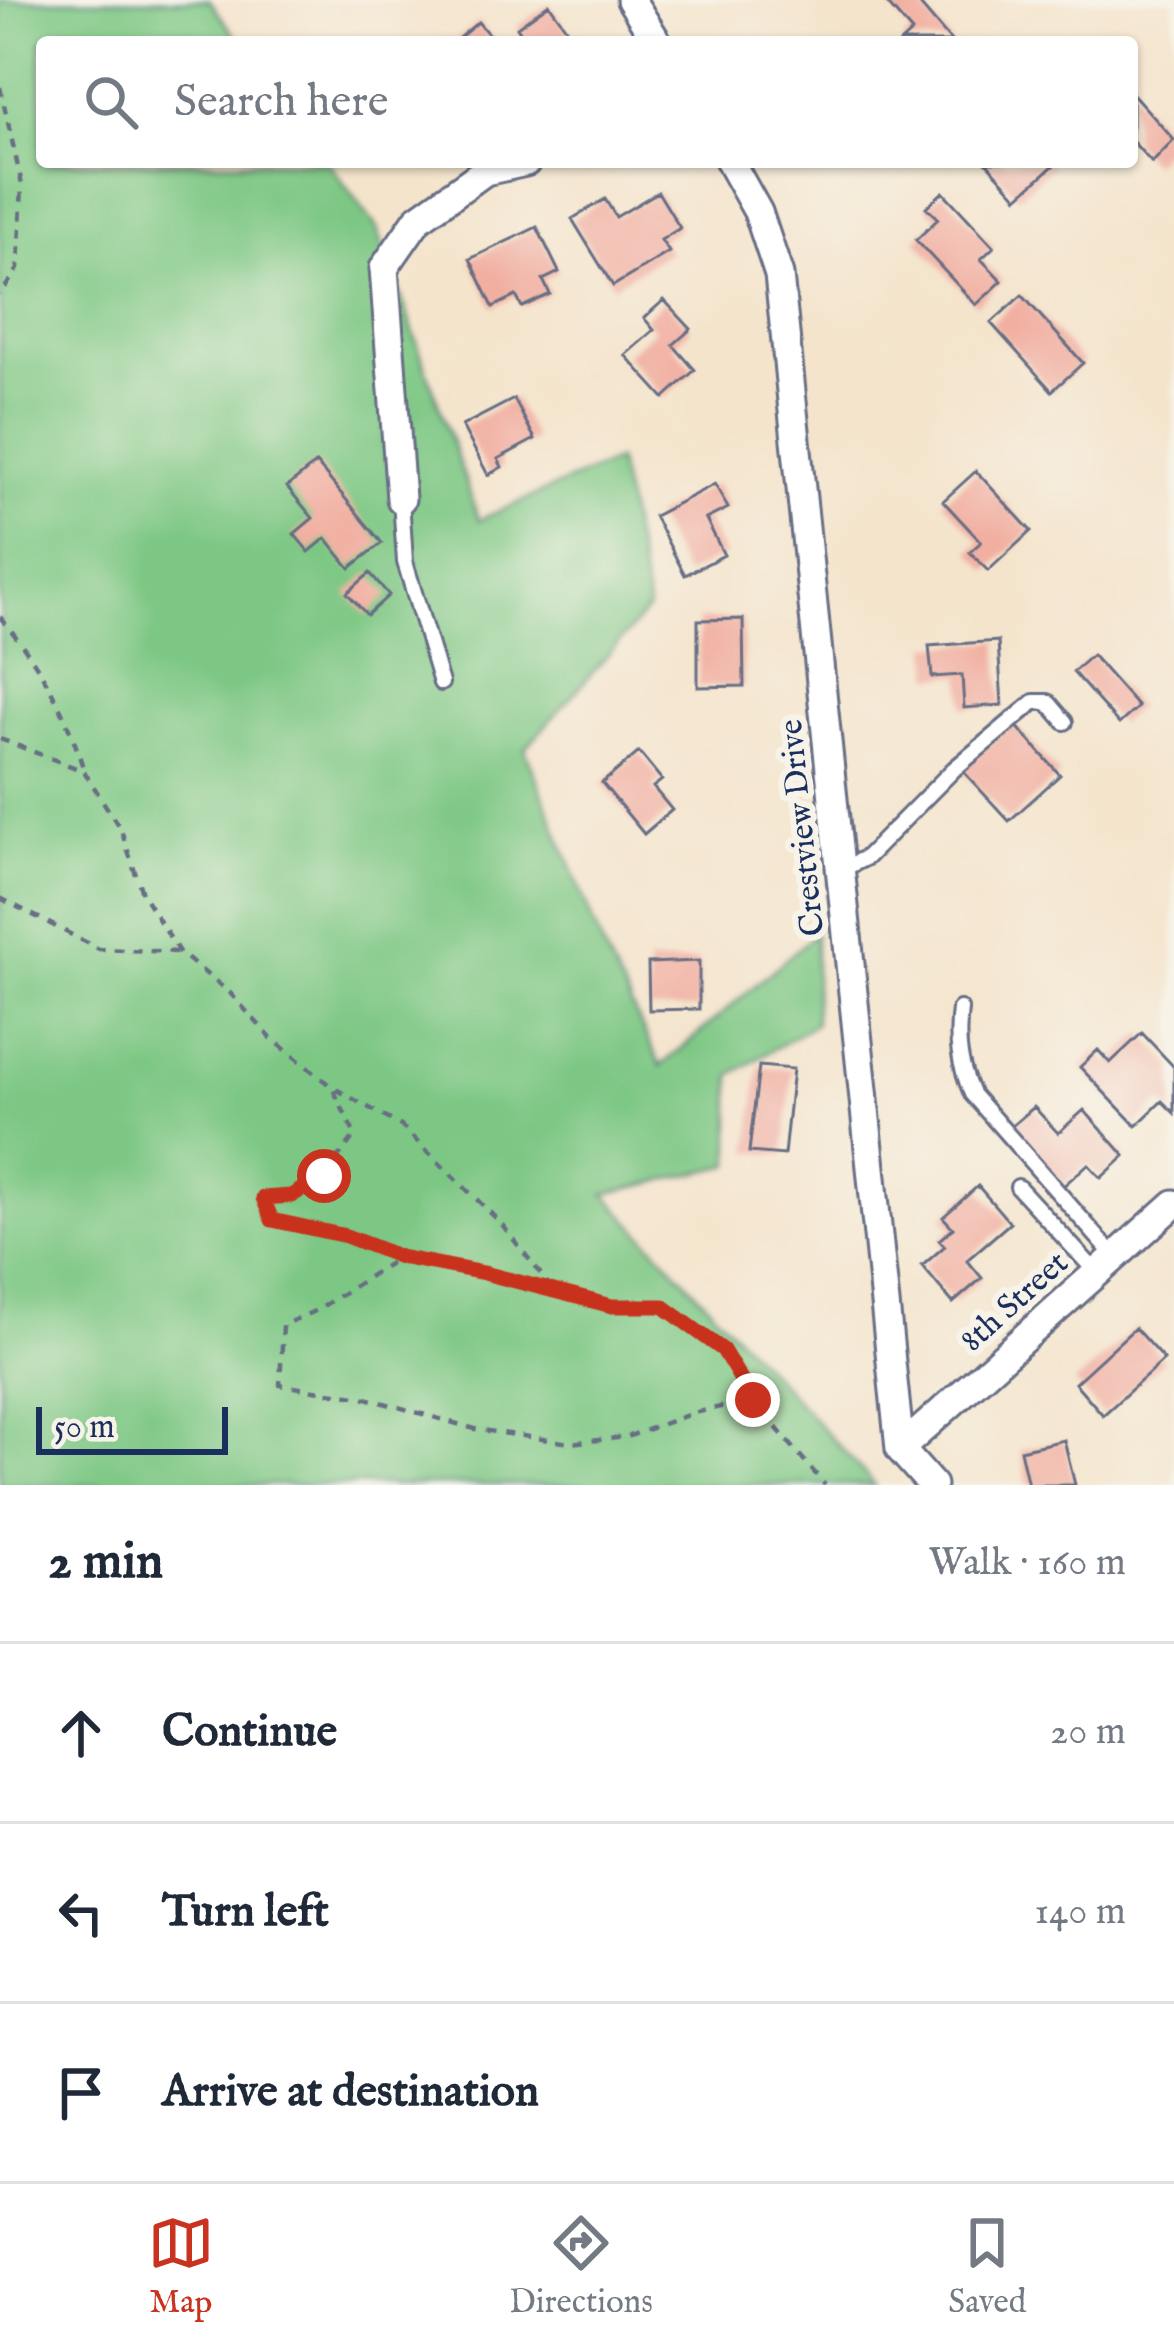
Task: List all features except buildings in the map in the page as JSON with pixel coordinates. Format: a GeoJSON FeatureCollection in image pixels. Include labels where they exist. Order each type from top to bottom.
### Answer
{"type":"FeatureCollection","features":[{"type":"Feature","properties":{"kind":"street"},"geometry":{"type":"LineString","coordinates":[[631,0],[653,36]]}},
{"type":"Feature","properties":{"kind":"street"},"geometry":{"type":"LineString","coordinates":[[401,499],[384,268],[418,219],[485,171],[499,168]]}},
{"type":"Feature","properties":{"kind":"street","name":"Crestview Drive"},"geometry":{"type":"LineString","coordinates":[[733,168],[758,212],[779,275],[901,1449]]}},
{"type":"Feature","properties":{"kind":"street","name":"8th Street"},"geometry":{"type":"LineString","coordinates":[[901,1449],[1174,1204]]}},
{"type":"Feature","properties":{"kind":"street"},"geometry":{"type":"LineString","coordinates":[[901,1449],[932,1485]]}},
{"type":"Feature","properties":{"kind":"lane"},"geometry":{"type":"LineString","coordinates":[[401,499],[405,562],[442,682]]}},
{"type":"Feature","properties":{"kind":"lane"},"geometry":{"type":"LineString","coordinates":[[841,870],[867,857],[954,769],[1034,702],[1048,702],[1065,722]]}},
{"type":"Feature","properties":{"kind":"lane"},"geometry":{"type":"LineString","coordinates":[[960,1009],[956,1040],[961,1070],[972,1094],[1106,1265]]}},
{"type":"Feature","properties":{"kind":"lane"},"geometry":{"type":"LineString","coordinates":[[1018,1187],[1106,1265]]}},
{"type":"Feature","properties":{"kind":"path"},"geometry":{"type":"LineString","coordinates":[[0,88],[22,185],[19,269],[0,295]]}},
{"type":"Feature","properties":{"kind":"path"},"geometry":{"type":"LineString","coordinates":[[0,616],[69,721],[84,771],[121,830],[142,893],[179,952],[230,992],[270,1037],[332,1087],[401,1126],[500,1222],[554,1292]]}},
{"type":"Feature","properties":{"kind":"path"},"geometry":{"type":"LineString","coordinates":[[0,739],[84,771]]}},
{"type":"Feature","properties":{"kind":"path"},"geometry":{"type":"LineString","coordinates":[[0,898],[99,949],[179,952]]}},
{"type":"Feature","properties":{"kind":"path"},"geometry":{"type":"LineString","coordinates":[[332,1087],[355,1135],[324,1176],[291,1196],[263,1198],[272,1220],[346,1236],[400,1257],[612,1306],[663,1306],[723,1350],[753,1400],[825,1485]]}},
{"type":"Feature","properties":{"kind":"path"},"geometry":{"type":"LineString","coordinates":[[400,1257],[317,1310],[284,1325],[280,1385],[363,1397],[475,1430],[570,1442],[627,1437],[693,1413],[753,1400]]}},
{"type":"Feature","properties":{"kind":"green space"},"geometry":{"type":"Polygon","coordinates":[[[0,0],[209,0],[236,36],[36,36],[36,168],[332,168],[377,228],[479,520],[617,460],[649,608],[525,749],[603,948],[661,1066],[815,934],[815,1024],[731,1075],[731,1165],[605,1194],[875,1485],[0,1485],[0,0]]]}},
{"type":"Feature","properties":{"kind":"route"},"geometry":{"type":"LineString","coordinates":[[324,1176],[291,1196],[263,1198],[272,1220],[346,1236],[400,1257],[612,1306],[663,1306],[723,1350],[753,1400]]}}]}
